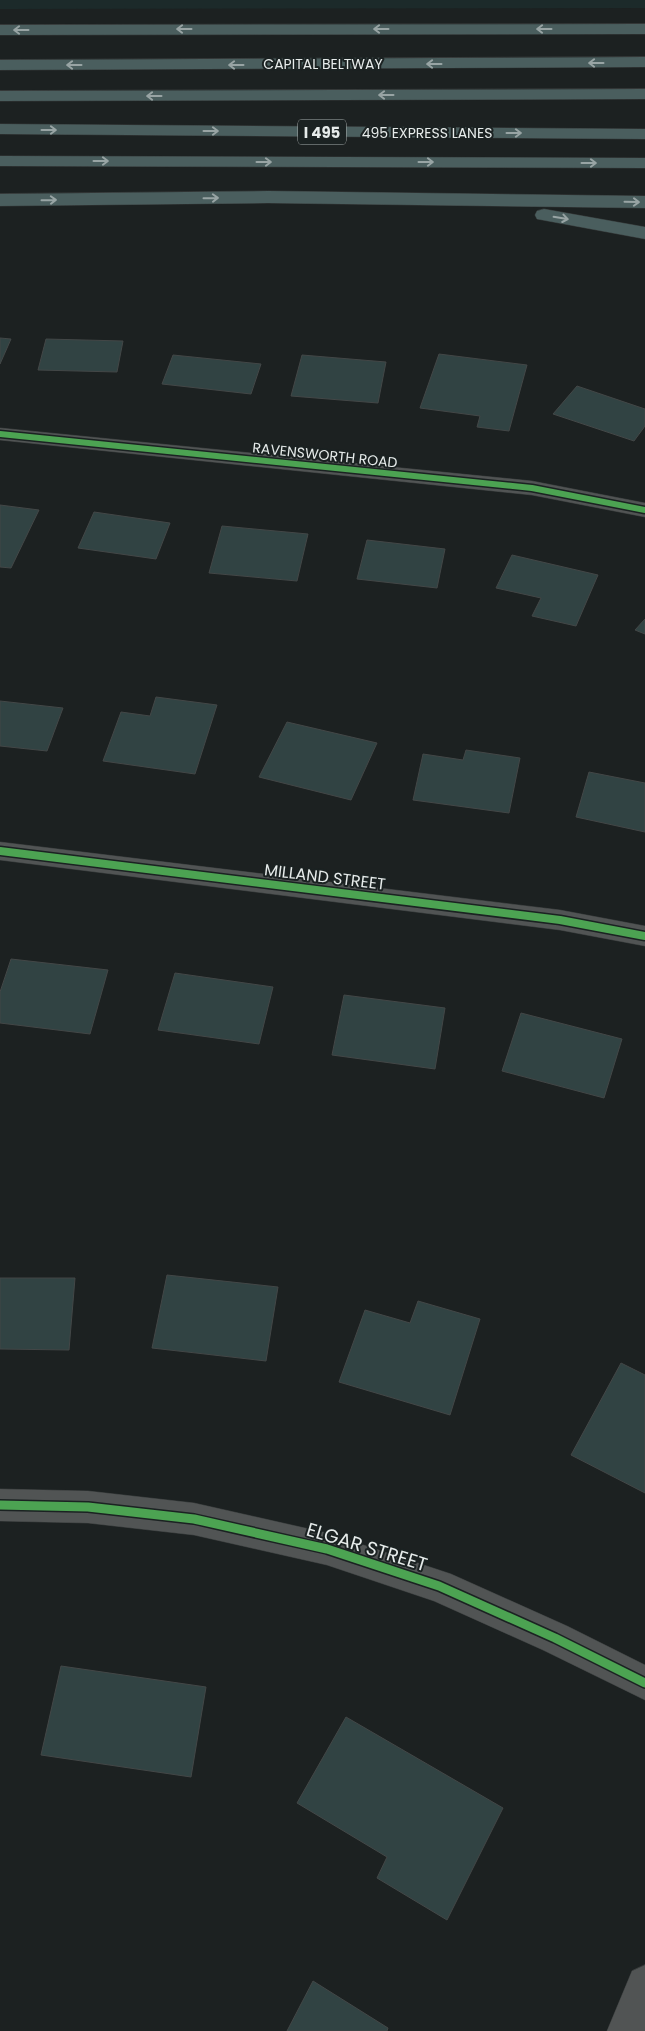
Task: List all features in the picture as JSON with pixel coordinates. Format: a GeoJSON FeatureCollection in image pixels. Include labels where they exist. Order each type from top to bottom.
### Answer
{"type":"FeatureCollection","features":[{"type":"Feature","properties":{"kind":"highway"},"geometry":{"type":"LineString","coordinates":[[0,30],[645,29]]}},
{"type":"Feature","properties":{"kind":"highway","name":"CAPITAL BELTWAY"},"geometry":{"type":"LineString","coordinates":[[0,66],[645,62]]}},
{"type":"Feature","properties":{"kind":"highway"},"geometry":{"type":"LineString","coordinates":[[0,96],[645,94]]}},
{"type":"Feature","properties":{"kind":"highway","name":"495 EXPRESS LANES"},"geometry":{"type":"LineString","coordinates":[[0,129],[645,134]]}},
{"type":"Feature","properties":{"kind":"highway","name":"I 495"},"geometry":{"type":"LineString","coordinates":[[0,161],[645,163]]}},
{"type":"Feature","properties":{"kind":"highway"},"geometry":{"type":"LineString","coordinates":[[0,200],[268,197],[645,202]]}},
{"type":"Feature","properties":{"kind":"highway"},"geometry":{"type":"LineString","coordinates":[[268,197],[475,208],[536,214],[645,233]]}},
{"type":"Feature","properties":{"kind":"street","name":"RAVENSWORTH ROAD"},"geometry":{"type":"LineString","coordinates":[[0,434],[532,488],[645,510]]}},
{"type":"Feature","properties":{"kind":"street","name":"MILLAND STREET"},"geometry":{"type":"LineString","coordinates":[[0,851],[560,920],[645,936]]}},
{"type":"Feature","properties":{"kind":"street","name":"ELGAR STREET"},"geometry":{"type":"LineString","coordinates":[[0,1506],[88,1507],[194,1519],[327,1549],[439,1586],[554,1638],[645,1684]]}},
{"type":"Feature","properties":{"kind":"street"},"geometry":{"type":"LineString","coordinates":[[626,2031],[645,1984]]}},
{"type":"Feature","properties":{"kind":"shaded area"},"geometry":{"type":"Polygon","coordinates":[[[0,0],[645,0],[645,8],[0,9],[0,0]]]}},
{"type":"Feature","properties":{"kind":"building"},"geometry":{"type":"Polygon","coordinates":[[[0,338],[11,339],[0,364],[0,338]]]}},
{"type":"Feature","properties":{"kind":"building"},"geometry":{"type":"Polygon","coordinates":[[[46,339],[123,341],[117,372],[38,370],[46,339]]]}},
{"type":"Feature","properties":{"kind":"building"},"geometry":{"type":"Polygon","coordinates":[[[439,354],[527,365],[509,431],[477,427],[480,416],[420,408],[439,354]]]}},
{"type":"Feature","properties":{"kind":"building"},"geometry":{"type":"Polygon","coordinates":[[[173,355],[261,364],[251,394],[162,384],[173,355]]]}},
{"type":"Feature","properties":{"kind":"building"},"geometry":{"type":"Polygon","coordinates":[[[302,355],[386,362],[378,403],[291,396],[302,355]]]}},
{"type":"Feature","properties":{"kind":"building"},"geometry":{"type":"Polygon","coordinates":[[[577,386],[645,409],[645,426],[634,441],[553,414],[577,386]]]}},
{"type":"Feature","properties":{"kind":"building"},"geometry":{"type":"Polygon","coordinates":[[[0,505],[39,510],[11,568],[0,567],[0,505]]]}},
{"type":"Feature","properties":{"kind":"building"},"geometry":{"type":"Polygon","coordinates":[[[94,512],[170,523],[156,559],[78,548],[94,512]]]}},
{"type":"Feature","properties":{"kind":"building"},"geometry":{"type":"Polygon","coordinates":[[[222,526],[308,534],[297,581],[209,573],[222,526]]]}},
{"type":"Feature","properties":{"kind":"building"},"geometry":{"type":"Polygon","coordinates":[[[367,540],[445,549],[437,588],[357,579],[367,540]]]}},
{"type":"Feature","properties":{"kind":"building"},"geometry":{"type":"Polygon","coordinates":[[[512,555],[598,575],[576,626],[532,616],[541,598],[496,588],[512,555]]]}},
{"type":"Feature","properties":{"kind":"building"},"geometry":{"type":"Polygon","coordinates":[[[645,619],[645,634],[635,630],[645,619]]]}},
{"type":"Feature","properties":{"kind":"building"},"geometry":{"type":"Polygon","coordinates":[[[156,697],[217,705],[195,774],[103,761],[121,712],[150,716],[156,697]]]}},
{"type":"Feature","properties":{"kind":"building"},"geometry":{"type":"Polygon","coordinates":[[[0,701],[63,708],[47,751],[0,746],[0,701]]]}},
{"type":"Feature","properties":{"kind":"building"},"geometry":{"type":"Polygon","coordinates":[[[287,722],[377,743],[351,800],[259,777],[287,722]]]}},
{"type":"Feature","properties":{"kind":"building"},"geometry":{"type":"Polygon","coordinates":[[[466,750],[520,758],[509,813],[413,800],[423,754],[463,760],[466,750]]]}},
{"type":"Feature","properties":{"kind":"building"},"geometry":{"type":"Polygon","coordinates":[[[589,772],[645,783],[645,832],[576,817],[589,772]]]}},
{"type":"Feature","properties":{"kind":"building"},"geometry":{"type":"Polygon","coordinates":[[[11,959],[108,970],[90,1034],[0,1023],[0,992],[11,959]]]}},
{"type":"Feature","properties":{"kind":"building"},"geometry":{"type":"Polygon","coordinates":[[[175,973],[273,987],[259,1044],[158,1030],[175,973]]]}},
{"type":"Feature","properties":{"kind":"building"},"geometry":{"type":"Polygon","coordinates":[[[344,995],[445,1008],[435,1069],[332,1055],[344,995]]]}},
{"type":"Feature","properties":{"kind":"building"},"geometry":{"type":"Polygon","coordinates":[[[521,1013],[622,1039],[604,1098],[502,1071],[521,1013]]]}},
{"type":"Feature","properties":{"kind":"building"},"geometry":{"type":"Polygon","coordinates":[[[167,1275],[278,1287],[266,1361],[152,1348],[167,1275]]]}},
{"type":"Feature","properties":{"kind":"building"},"geometry":{"type":"Polygon","coordinates":[[[0,1278],[75,1278],[69,1350],[0,1349],[0,1278]]]}},
{"type":"Feature","properties":{"kind":"building"},"geometry":{"type":"Polygon","coordinates":[[[418,1301],[480,1319],[450,1415],[339,1382],[365,1310],[410,1323],[418,1301]]]}},
{"type":"Feature","properties":{"kind":"building"},"geometry":{"type":"Polygon","coordinates":[[[621,1363],[645,1375],[645,1493],[571,1455],[621,1363]]]}},
{"type":"Feature","properties":{"kind":"building"},"geometry":{"type":"Polygon","coordinates":[[[61,1666],[206,1687],[191,1777],[41,1755],[61,1666]]]}},
{"type":"Feature","properties":{"kind":"building"},"geometry":{"type":"Polygon","coordinates":[[[346,1717],[503,1808],[447,1920],[377,1878],[387,1857],[297,1803],[346,1717]]]}},
{"type":"Feature","properties":{"kind":"building"},"geometry":{"type":"Polygon","coordinates":[[[313,1981],[388,2028],[387,2031],[287,2031],[313,1981]]]}},
{"type":"Feature","properties":{"kind":"cycle path"},"geometry":{"type":"LineString","coordinates":[[0,434],[532,488],[645,510]]}},
{"type":"Feature","properties":{"kind":"cycle path"},"geometry":{"type":"LineString","coordinates":[[0,851],[560,920],[645,936]]}},
{"type":"Feature","properties":{"kind":"cycle path"},"geometry":{"type":"LineString","coordinates":[[0,1505],[88,1507],[194,1519],[327,1549],[439,1586],[555,1638],[645,1683]]}}]}
